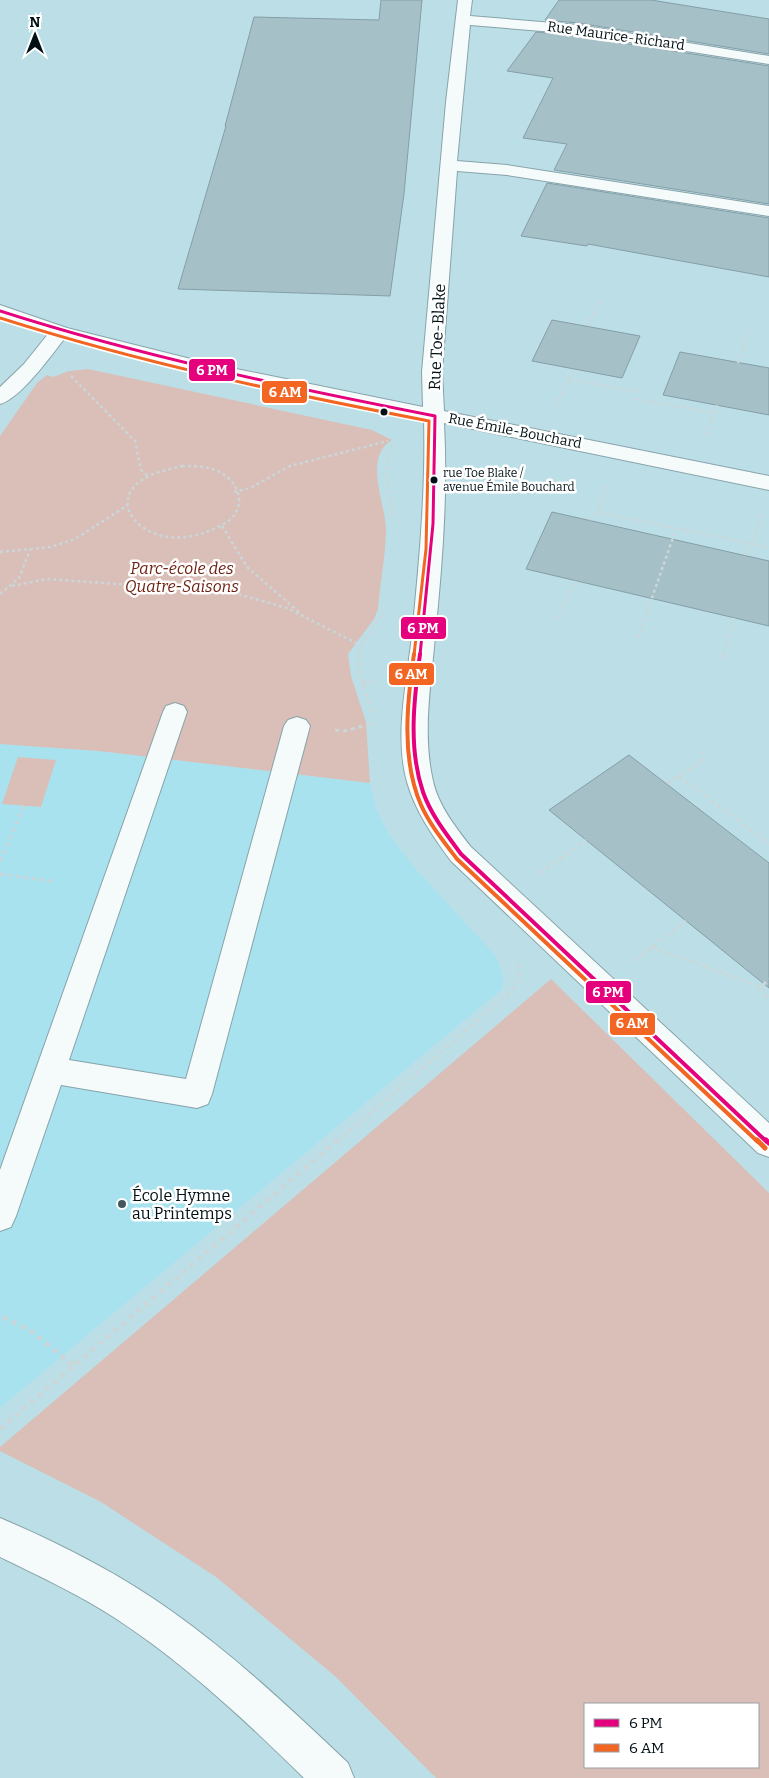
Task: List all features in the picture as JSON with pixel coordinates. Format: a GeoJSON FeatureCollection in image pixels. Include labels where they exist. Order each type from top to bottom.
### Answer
{"type":"FeatureCollection","features":[{"type":"Feature","properties":{"kind":"street","name":"Rue Toe-Blake"},"geometry":{"type":"LineString","coordinates":[[465,0],[432,372],[436,474],[428,591],[415,726],[416,756],[420,783],[428,804],[441,828],[461,854],[652,1031],[769,1143]]}},
{"type":"Feature","properties":{"kind":"street","name":"Rue Maurice-Richard"},"geometry":{"type":"LineString","coordinates":[[463,20],[501,21],[607,34],[769,60]]}},
{"type":"Feature","properties":{"kind":"street"},"geometry":{"type":"LineString","coordinates":[[449,165],[507,170],[769,211]]}},
{"type":"Feature","properties":{"kind":"street","name":"Rue Émile-Bouchard"},"geometry":{"type":"LineString","coordinates":[[0,311],[60,332],[206,369],[769,483]]}},
{"type":"Feature","properties":{"kind":"street"},"geometry":{"type":"LineString","coordinates":[[0,398],[31,368],[60,332]]}},
{"type":"Feature","properties":{"kind":"street"},"geometry":{"type":"LineString","coordinates":[[0,1216],[175,712]]}},
{"type":"Feature","properties":{"kind":"street"},"geometry":{"type":"LineString","coordinates":[[51,1070],[197,1094],[297,726]]}},
{"type":"Feature","properties":{"kind":"street"},"geometry":{"type":"LineString","coordinates":[[0,1537],[102,1589],[171,1634],[216,1668],[333,1778]]}},
{"type":"Feature","properties":{"kind":"path"},"geometry":{"type":"LineString","coordinates":[[588,326],[600,301]]}},
{"type":"Feature","properties":{"kind":"path"},"geometry":{"type":"LineString","coordinates":[[738,362],[749,329]]}},
{"type":"Feature","properties":{"kind":"path"},"geometry":{"type":"LineString","coordinates":[[554,410],[574,369]]}},
{"type":"Feature","properties":{"kind":"path"},"geometry":{"type":"LineString","coordinates":[[69,371],[69,374],[114,417],[135,441],[141,470],[147,475]]}},
{"type":"Feature","properties":{"kind":"path"},"geometry":{"type":"LineString","coordinates":[[569,379],[639,392]]}},
{"type":"Feature","properties":{"kind":"path"},"geometry":{"type":"LineString","coordinates":[[636,399],[714,413]]}},
{"type":"Feature","properties":{"kind":"path"},"geometry":{"type":"LineString","coordinates":[[705,439],[717,405]]}},
{"type":"Feature","properties":{"kind":"path"},"geometry":{"type":"LineString","coordinates":[[234,492],[255,487],[272,475],[300,463],[398,438]]}},
{"type":"Feature","properties":{"kind":"path"},"geometry":{"type":"LineString","coordinates":[[200,466],[217,470],[230,478],[240,492],[241,499],[238,511],[222,526],[194,537],[174,538],[155,535],[140,528],[129,518],[125,507],[127,495],[135,484],[147,475],[173,467],[200,466]]}},
{"type":"Feature","properties":{"kind":"path"},"geometry":{"type":"LineString","coordinates":[[590,520],[596,512],[611,477]]}},
{"type":"Feature","properties":{"kind":"path"},"geometry":{"type":"LineString","coordinates":[[0,552],[51,547],[75,539],[125,507]]}},
{"type":"Feature","properties":{"kind":"path"},"geometry":{"type":"LineString","coordinates":[[745,556],[753,544],[762,509]]}},
{"type":"Feature","properties":{"kind":"path"},"geometry":{"type":"LineString","coordinates":[[596,512],[769,548]]}},
{"type":"Feature","properties":{"kind":"path"},"geometry":{"type":"LineString","coordinates":[[222,526],[230,533],[241,560],[303,616]]}},
{"type":"Feature","properties":{"kind":"path"},"geometry":{"type":"LineString","coordinates":[[638,638],[676,528]]}},
{"type":"Feature","properties":{"kind":"path"},"geometry":{"type":"LineString","coordinates":[[0,594],[12,586],[19,578],[30,550]]}},
{"type":"Feature","properties":{"kind":"path"},"geometry":{"type":"LineString","coordinates":[[12,586],[47,579],[231,592],[262,600],[303,616],[362,646]]}},
{"type":"Feature","properties":{"kind":"path"},"geometry":{"type":"LineString","coordinates":[[557,619],[576,581]]}},
{"type":"Feature","properties":{"kind":"path"},"geometry":{"type":"LineString","coordinates":[[723,658],[734,618]]}},
{"type":"Feature","properties":{"kind":"path"},"geometry":{"type":"LineString","coordinates":[[667,783],[701,762],[706,747]]}},
{"type":"Feature","properties":{"kind":"path"},"geometry":{"type":"LineString","coordinates":[[679,776],[769,844]]}},
{"type":"Feature","properties":{"kind":"path"},"geometry":{"type":"LineString","coordinates":[[0,861],[24,806]]}},
{"type":"Feature","properties":{"kind":"path"},"geometry":{"type":"LineString","coordinates":[[536,876],[586,840]]}},
{"type":"Feature","properties":{"kind":"path"},"geometry":{"type":"LineString","coordinates":[[0,874],[51,881]]}},
{"type":"Feature","properties":{"kind":"path"},"geometry":{"type":"LineString","coordinates":[[629,965],[686,921]]}},
{"type":"Feature","properties":{"kind":"path"},"geometry":{"type":"LineString","coordinates":[[652,947],[761,987],[769,999]]}},
{"type":"Feature","properties":{"kind":"path"},"geometry":{"type":"LineString","coordinates":[[0,1429],[73,1364],[498,1004],[518,983],[520,974]]}},
{"type":"Feature","properties":{"kind":"path"},"geometry":{"type":"LineString","coordinates":[[761,987],[769,979]]}},
{"type":"Feature","properties":{"kind":"path"},"geometry":{"type":"LineString","coordinates":[[3,1316],[31,1331],[73,1364]]}},
{"type":"Feature","properties":{"kind":"shaded area","name":"École Hymne au Printemps"},"geometry":{"type":"Polygon","coordinates":[[[0,744],[99,751],[370,783],[375,806],[388,833],[415,868],[495,955],[503,975],[502,989],[0,1408],[0,744]]]}},
{"type":"Feature","properties":{"kind":"green space","name":"Parc-école des Quatre-Saisons"},"geometry":{"type":"Polygon","coordinates":[[[88,369],[372,430],[392,440],[383,448],[377,469],[386,529],[378,609],[374,619],[348,654],[351,676],[366,722],[370,783],[99,751],[0,744],[0,436],[37,383],[47,375],[53,377],[69,371],[88,369]]]}},
{"type":"Feature","properties":{"kind":"green space"},"geometry":{"type":"Polygon","coordinates":[[[18,757],[56,760],[41,807],[2,804],[18,757]]]}},
{"type":"Feature","properties":{"kind":"green space"},"geometry":{"type":"Polygon","coordinates":[[[551,979],[769,1193],[769,1778],[436,1778],[336,1677],[216,1577],[101,1502],[0,1451],[0,1447],[551,979]]]}},
{"type":"Feature","properties":{"kind":"building"},"geometry":{"type":"Polygon","coordinates":[[[381,0],[422,0],[404,194],[390,296],[178,289],[226,126],[254,17],[379,20],[381,0]]]}},
{"type":"Feature","properties":{"kind":"building"},"geometry":{"type":"Polygon","coordinates":[[[559,0],[651,0],[769,19],[769,54],[578,23],[545,20],[559,0]]]}},
{"type":"Feature","properties":{"kind":"building"},"geometry":{"type":"Polygon","coordinates":[[[536,32],[578,36],[769,66],[769,204],[554,170],[567,144],[523,138],[553,78],[507,71],[536,32]]]}},
{"type":"Feature","properties":{"kind":"building"},"geometry":{"type":"Polygon","coordinates":[[[547,183],[769,218],[769,277],[588,244],[587,246],[521,236],[547,183]]]}},
{"type":"Feature","properties":{"kind":"building"},"geometry":{"type":"Polygon","coordinates":[[[552,320],[640,336],[622,378],[532,361],[552,320]]]}},
{"type":"Feature","properties":{"kind":"building"},"geometry":{"type":"Polygon","coordinates":[[[680,352],[769,368],[769,415],[663,395],[680,352]]]}},
{"type":"Feature","properties":{"kind":"building"},"geometry":{"type":"Polygon","coordinates":[[[552,512],[769,561],[769,626],[526,569],[552,512]]]}},
{"type":"Feature","properties":{"kind":"building"},"geometry":{"type":"Polygon","coordinates":[[[629,755],[769,863],[769,988],[549,810],[629,755]]]}},
{"type":"Feature","properties":{"kind":"transit line"},"geometry":{"type":"LineString","coordinates":[[0,311],[107,344],[161,358],[270,383],[435,416],[433,524],[428,590],[416,686],[414,735],[416,758],[423,792],[437,820],[461,854],[769,1143]]}},
{"type":"Feature","properties":{"kind":"transit line"},"geometry":{"type":"LineString","coordinates":[[0,318],[106,350],[213,377],[429,421],[426,549],[408,711],[410,759],[414,783],[425,814],[457,859],[765,1148]]}},
{"type":"Feature","properties":{"kind":"place","name":"rue Toe Blake / avenue Émile Bouchard"},"geometry":{"type":"Point","coordinates":[434,480]}},
{"type":"Feature","properties":{"kind":"place","name":"École Hymne au Printemps"},"geometry":{"type":"Point","coordinates":[122,1204]}}]}
